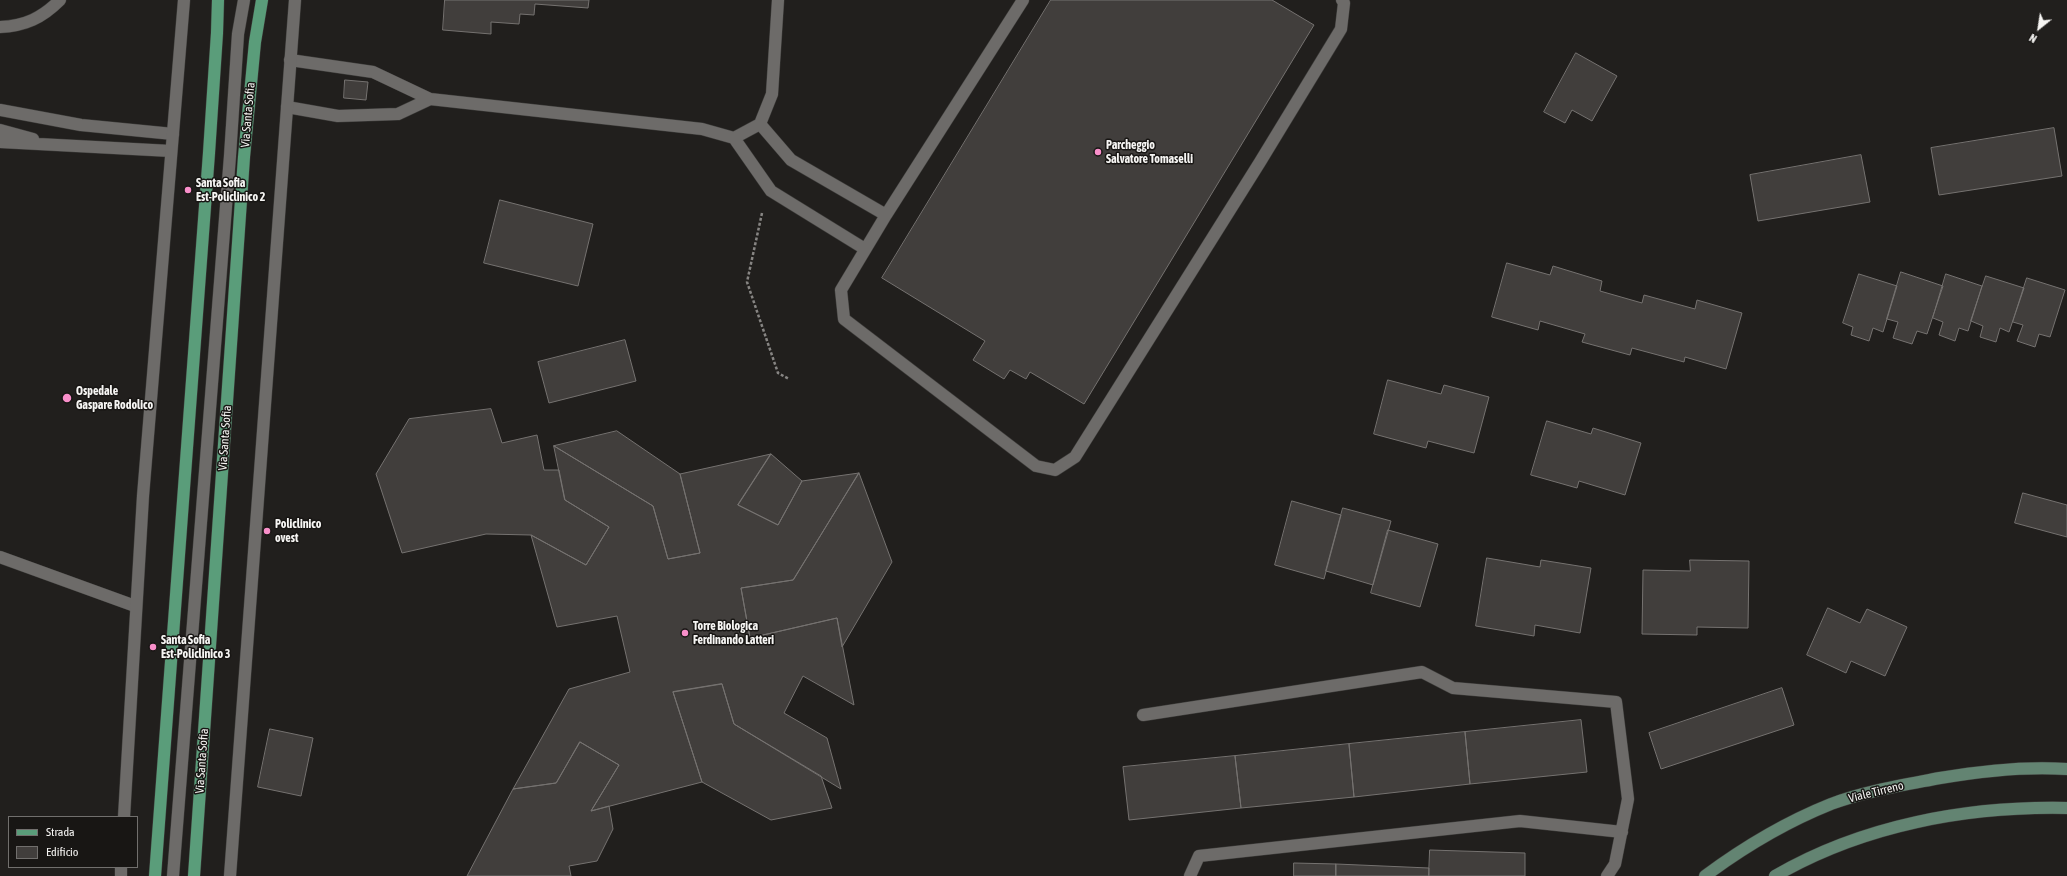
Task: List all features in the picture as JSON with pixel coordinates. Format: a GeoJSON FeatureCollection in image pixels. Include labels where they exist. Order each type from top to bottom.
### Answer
{"type":"FeatureCollection","features":[{"type":"Feature","properties":{"kind":"main road"},"geometry":{"type":"LineString","coordinates":[[154,876],[209,153],[218,0]]}},
{"type":"Feature","properties":{"kind":"main road","name":"Via Santa Sofia"},"geometry":{"type":"LineString","coordinates":[[194,876],[244,156],[255,42],[262,0]]}},
{"type":"Feature","properties":{"kind":"street"},"geometry":{"type":"LineString","coordinates":[[0,27],[17,26],[34,21],[48,12],[60,0]]}},
{"type":"Feature","properties":{"kind":"street"},"geometry":{"type":"LineString","coordinates":[[124,816],[135,606],[184,0]]}},
{"type":"Feature","properties":{"kind":"street"},"geometry":{"type":"LineString","coordinates":[[173,876],[230,163],[238,34],[244,0]]}},
{"type":"Feature","properties":{"kind":"street"},"geometry":{"type":"LineString","coordinates":[[230,876],[295,0]]}},
{"type":"Feature","properties":{"kind":"street"},"geometry":{"type":"LineString","coordinates":[[734,138],[760,124],[772,94],[778,0]]}},
{"type":"Feature","properties":{"kind":"street"},"geometry":{"type":"LineString","coordinates":[[1023,0],[886,215],[841,290],[844,319],[1036,466],[1054,470],[1075,457],[1260,162],[1341,29],[1344,3],[1342,0]]}},
{"type":"Feature","properties":{"kind":"street"},"geometry":{"type":"LineString","coordinates":[[290,60],[373,72],[430,99],[702,129],[734,138],[771,191],[865,249]]}},
{"type":"Feature","properties":{"kind":"street"},"geometry":{"type":"LineString","coordinates":[[287,107],[338,116],[398,114],[430,99]]}},
{"type":"Feature","properties":{"kind":"street"},"geometry":{"type":"LineString","coordinates":[[0,110],[81,125],[173,134]]}},
{"type":"Feature","properties":{"kind":"street"},"geometry":{"type":"LineString","coordinates":[[760,124],[791,160],[886,215]]}},
{"type":"Feature","properties":{"kind":"street"},"geometry":{"type":"LineString","coordinates":[[0,130],[53,145]]}},
{"type":"Feature","properties":{"kind":"street"},"geometry":{"type":"LineString","coordinates":[[0,142],[171,151]]}},
{"type":"Feature","properties":{"kind":"street"},"geometry":{"type":"LineString","coordinates":[[0,557],[135,606]]}},
{"type":"Feature","properties":{"kind":"street"},"geometry":{"type":"LineString","coordinates":[[1143,715],[1422,672],[1453,688],[1616,702],[1628,799],[1616,864],[1607,876]]}},
{"type":"Feature","properties":{"kind":"street","name":"Viale Tirreno"},"geometry":{"type":"LineString","coordinates":[[1705,876],[1733,855],[1783,826],[1832,804],[1890,787],[1963,774],[2009,770],[2067,769]]}},
{"type":"Feature","properties":{"kind":"street"},"geometry":{"type":"LineString","coordinates":[[1776,876],[1836,847],[1923,820],[1996,810],[2067,808]]}},
{"type":"Feature","properties":{"kind":"street"},"geometry":{"type":"LineString","coordinates":[[1190,876],[1199,856],[1520,821],[1622,832]]}},
{"type":"Feature","properties":{"kind":"path"},"geometry":{"type":"LineString","coordinates":[[763,210],[747,282],[778,372],[789,379]]}},
{"type":"Feature","properties":{"kind":"building"},"geometry":{"type":"Polygon","coordinates":[[[445,0],[589,0],[588,8],[535,4],[534,15],[520,14],[519,24],[491,22],[491,34],[443,30],[445,0]]]}},
{"type":"Feature","properties":{"kind":"building","name":"Parcheggio Salvatore Tomaselli"},"geometry":{"type":"Polygon","coordinates":[[[1051,0],[1272,0],[1314,25],[1084,404],[1030,372],[1026,379],[1010,370],[1004,379],[973,360],[985,341],[882,278],[1051,0]]]}},
{"type":"Feature","properties":{"kind":"building"},"geometry":{"type":"Polygon","coordinates":[[[1576,53],[1617,76],[1592,121],[1572,110],[1565,123],[1544,112],[1576,53]]]}},
{"type":"Feature","properties":{"kind":"building"},"geometry":{"type":"Polygon","coordinates":[[[345,80],[368,82],[366,100],[344,98],[345,80]]]}},
{"type":"Feature","properties":{"kind":"building"},"geometry":{"type":"Polygon","coordinates":[[[2054,128],[2062,176],[1939,195],[1931,148],[2054,128]]]}},
{"type":"Feature","properties":{"kind":"building"},"geometry":{"type":"Polygon","coordinates":[[[1861,155],[1870,202],[1758,221],[1750,175],[1861,155]]]}},
{"type":"Feature","properties":{"kind":"building"},"geometry":{"type":"Polygon","coordinates":[[[500,200],[593,224],[578,286],[484,263],[500,200]]]}},
{"type":"Feature","properties":{"kind":"building"},"geometry":{"type":"Polygon","coordinates":[[[1507,263],[1550,275],[1553,266],[1602,281],[1600,291],[1642,303],[1644,295],[1695,309],[1697,300],[1742,313],[1726,369],[1685,357],[1684,362],[1632,348],[1630,355],[1582,342],[1585,334],[1540,321],[1538,330],[1492,317],[1507,263]]]}},
{"type":"Feature","properties":{"kind":"building"},"geometry":{"type":"Polygon","coordinates":[[[1901,272],[1943,286],[1927,334],[1917,331],[1912,344],[1893,338],[1898,322],[1887,319],[1901,272]]]}},
{"type":"Feature","properties":{"kind":"building"},"geometry":{"type":"Polygon","coordinates":[[[1859,274],[1897,286],[1883,332],[1873,328],[1869,341],[1851,335],[1853,327],[1843,323],[1859,274]]]}},
{"type":"Feature","properties":{"kind":"building"},"geometry":{"type":"Polygon","coordinates":[[[1946,274],[1982,286],[1968,331],[1959,328],[1955,341],[1939,335],[1943,322],[1933,318],[1946,274]]]}},
{"type":"Feature","properties":{"kind":"building"},"geometry":{"type":"Polygon","coordinates":[[[1986,276],[2024,288],[2009,332],[2000,328],[1996,342],[1980,337],[1983,326],[1971,321],[1986,276]]]}},
{"type":"Feature","properties":{"kind":"building"},"geometry":{"type":"Polygon","coordinates":[[[2027,278],[2065,290],[2050,337],[2039,334],[2035,347],[2017,341],[2023,325],[2013,322],[2027,278]]]}},
{"type":"Feature","properties":{"kind":"building"},"geometry":{"type":"Polygon","coordinates":[[[625,340],[636,381],[549,403],[538,362],[625,340]]]}},
{"type":"Feature","properties":{"kind":"building"},"geometry":{"type":"Polygon","coordinates":[[[1388,380],[1441,394],[1444,385],[1489,397],[1474,453],[1428,441],[1426,448],[1374,434],[1388,380]]]}},
{"type":"Feature","properties":{"kind":"building"},"geometry":{"type":"Polygon","coordinates":[[[491,409],[502,443],[537,435],[544,470],[559,470],[565,500],[609,527],[586,565],[531,535],[486,534],[402,553],[376,474],[409,419],[491,409]]]}},
{"type":"Feature","properties":{"kind":"building"},"geometry":{"type":"Polygon","coordinates":[[[1547,421],[1591,434],[1593,428],[1641,443],[1625,495],[1579,481],[1577,488],[1531,475],[1547,421]]]}},
{"type":"Feature","properties":{"kind":"building"},"geometry":{"type":"Polygon","coordinates":[[[617,431],[680,474],[700,553],[668,559],[653,506],[554,446],[617,431]]]}},
{"type":"Feature","properties":{"kind":"building","name":"Torre Biologica Ferdinando Latteri"},"geometry":{"type":"Polygon","coordinates":[[[554,446],[653,506],[668,559],[700,553],[680,474],[771,454],[738,505],[778,525],[802,481],[859,473],[793,580],[741,588],[750,638],[837,618],[854,705],[803,676],[784,713],[827,738],[841,789],[734,724],[722,684],[673,692],[702,782],[591,811],[619,765],[580,742],[556,783],[513,789],[569,689],[630,672],[617,616],[557,627],[531,535],[586,565],[609,527],[565,500],[554,446]]]}},
{"type":"Feature","properties":{"kind":"building"},"geometry":{"type":"Polygon","coordinates":[[[771,454],[802,481],[778,525],[738,505],[771,454]]]}},
{"type":"Feature","properties":{"kind":"building"},"geometry":{"type":"Polygon","coordinates":[[[859,473],[892,562],[842,647],[837,618],[750,638],[741,588],[793,580],[859,473]]]}},
{"type":"Feature","properties":{"kind":"building"},"geometry":{"type":"Polygon","coordinates":[[[2023,493],[2067,505],[2067,537],[2015,523],[2023,493]]]}},
{"type":"Feature","properties":{"kind":"building"},"geometry":{"type":"Polygon","coordinates":[[[1292,501],[1341,515],[1324,579],[1275,565],[1292,501]]]}},
{"type":"Feature","properties":{"kind":"building"},"geometry":{"type":"Polygon","coordinates":[[[1343,508],[1391,521],[1373,585],[1326,571],[1343,508]]]}},
{"type":"Feature","properties":{"kind":"building"},"geometry":{"type":"Polygon","coordinates":[[[1388,530],[1438,544],[1420,607],[1371,593],[1388,530]]]}},
{"type":"Feature","properties":{"kind":"building"},"geometry":{"type":"Polygon","coordinates":[[[1487,558],[1540,567],[1541,560],[1591,568],[1580,633],[1535,625],[1534,636],[1476,626],[1487,558]]]}},
{"type":"Feature","properties":{"kind":"building"},"geometry":{"type":"Polygon","coordinates":[[[1690,560],[1749,561],[1748,628],[1697,627],[1697,635],[1642,634],[1643,570],[1690,571],[1690,560]]]}},
{"type":"Feature","properties":{"kind":"building"},"geometry":{"type":"Polygon","coordinates":[[[1828,608],[1860,623],[1867,609],[1907,627],[1885,676],[1851,661],[1846,673],[1807,655],[1828,608]]]}},
{"type":"Feature","properties":{"kind":"building"},"geometry":{"type":"Polygon","coordinates":[[[722,684],[734,724],[821,776],[832,808],[771,820],[702,782],[673,692],[722,684]]]}},
{"type":"Feature","properties":{"kind":"building"},"geometry":{"type":"Polygon","coordinates":[[[1782,688],[1794,725],[1661,769],[1649,733],[1782,688]]]}},
{"type":"Feature","properties":{"kind":"building"},"geometry":{"type":"Polygon","coordinates":[[[1581,720],[1587,772],[1470,784],[1465,732],[1581,720]]]}},
{"type":"Feature","properties":{"kind":"building"},"geometry":{"type":"Polygon","coordinates":[[[270,729],[313,738],[301,796],[258,787],[270,729]]]}},
{"type":"Feature","properties":{"kind":"building"},"geometry":{"type":"Polygon","coordinates":[[[1465,732],[1470,784],[1354,797],[1349,744],[1465,732]]]}},
{"type":"Feature","properties":{"kind":"building"},"geometry":{"type":"Polygon","coordinates":[[[580,742],[619,765],[591,811],[609,806],[613,829],[597,861],[569,866],[571,876],[467,876],[513,789],[556,783],[580,742]]]}},
{"type":"Feature","properties":{"kind":"building"},"geometry":{"type":"Polygon","coordinates":[[[1349,744],[1354,797],[1241,808],[1235,756],[1349,744]]]}},
{"type":"Feature","properties":{"kind":"building"},"geometry":{"type":"Polygon","coordinates":[[[1235,756],[1241,808],[1129,820],[1123,767],[1235,756]]]}},
{"type":"Feature","properties":{"kind":"building"},"geometry":{"type":"Polygon","coordinates":[[[1430,850],[1525,853],[1525,876],[1429,876],[1430,850]]]}},
{"type":"Feature","properties":{"kind":"building"},"geometry":{"type":"Polygon","coordinates":[[[1294,863],[1336,864],[1336,876],[1294,876],[1294,863]]]}},
{"type":"Feature","properties":{"kind":"building"},"geometry":{"type":"Polygon","coordinates":[[[1336,864],[1429,868],[1429,876],[1336,876],[1336,864]]]}},
{"type":"Feature","properties":{"kind":"place","name":"Parcheggio Salvatore Tomaselli"},"geometry":{"type":"Point","coordinates":[1098,152]}},
{"type":"Feature","properties":{"kind":"place","name":"Santa Sofia Est-Policlinico 2"},"geometry":{"type":"Point","coordinates":[188,190]}},
{"type":"Feature","properties":{"kind":"place","name":"Ospedale Gaspare Rodolico"},"geometry":{"type":"Point","coordinates":[67,398]}},
{"type":"Feature","properties":{"kind":"place","name":"Policlinico ovest"},"geometry":{"type":"Point","coordinates":[267,531]}},
{"type":"Feature","properties":{"kind":"place","name":"Torre Biologica Ferdinando Latteri"},"geometry":{"type":"Point","coordinates":[685,633]}},
{"type":"Feature","properties":{"kind":"place","name":"Santa Sofia Est-Policlinico 3"},"geometry":{"type":"Point","coordinates":[153,647]}}]}
